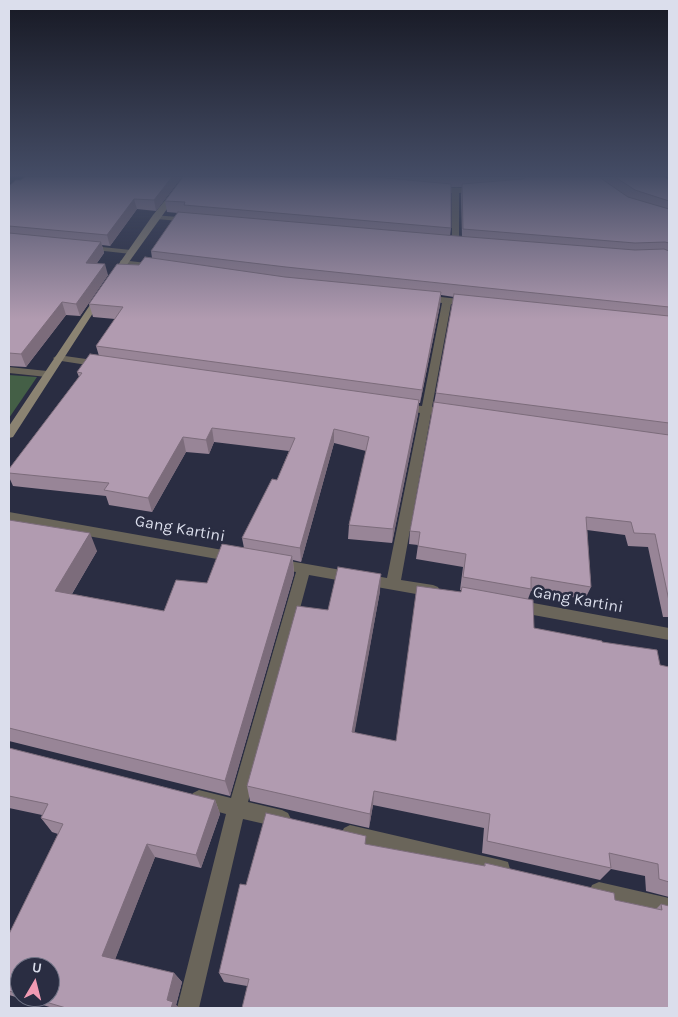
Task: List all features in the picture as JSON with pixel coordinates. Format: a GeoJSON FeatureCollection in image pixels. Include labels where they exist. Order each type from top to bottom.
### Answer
{"type":"FeatureCollection","features":[{"type":"Feature","properties":{"kind":"main road"},"geometry":{"type":"LineString","coordinates":[[9,434],[47,374],[151,224]]}},
{"type":"Feature","properties":{"kind":"street"},"geometry":{"type":"LineString","coordinates":[[456,224],[456,244]]}},
{"type":"Feature","properties":{"kind":"street"},"geometry":{"type":"LineString","coordinates":[[446,243],[465,245]]}},
{"type":"Feature","properties":{"kind":"street"},"geometry":{"type":"LineString","coordinates":[[74,246],[131,252]]}},
{"type":"Feature","properties":{"kind":"street"},"geometry":{"type":"LineString","coordinates":[[124,262],[162,267]]}},
{"type":"Feature","properties":{"kind":"street"},"geometry":{"type":"LineString","coordinates":[[409,297],[476,304]]}},
{"type":"Feature","properties":{"kind":"street"},"geometry":{"type":"LineString","coordinates":[[393,584],[447,301]]}},
{"type":"Feature","properties":{"kind":"street"},"geometry":{"type":"LineString","coordinates":[[58,358],[115,366]]}},
{"type":"Feature","properties":{"kind":"street"},"geometry":{"type":"LineString","coordinates":[[9,370],[47,374]]}},
{"type":"Feature","properties":{"kind":"street"},"geometry":{"type":"LineString","coordinates":[[387,405],[455,414]]}},
{"type":"Feature","properties":{"kind":"street","name":"Gang Kartini"},"geometry":{"type":"LineString","coordinates":[[9,517],[247,559]]}},
{"type":"Feature","properties":{"kind":"street"},"geometry":{"type":"LineString","coordinates":[[266,562],[450,594]]}},
{"type":"Feature","properties":{"kind":"street"},"geometry":{"type":"LineString","coordinates":[[188,1008],[237,808],[304,569]]}},
{"type":"Feature","properties":{"kind":"street","name":"Gang Kartini"},"geometry":{"type":"LineString","coordinates":[[507,605],[669,634]]}},
{"type":"Feature","properties":{"kind":"street"},"geometry":{"type":"LineString","coordinates":[[180,794],[295,822]]}},
{"type":"Feature","properties":{"kind":"street"},"geometry":{"type":"LineString","coordinates":[[333,830],[516,872]]}},
{"type":"Feature","properties":{"kind":"street"},"geometry":{"type":"LineString","coordinates":[[583,888],[669,908]]}},
{"type":"Feature","properties":{"kind":"green space"},"geometry":{"type":"Polygon","coordinates":[[[9,375],[37,377],[9,418],[9,375]]]}},
{"type":"Feature","properties":{"kind":"building"},"geometry":{"type":"Polygon","coordinates":[[[9,224],[115,224],[107,235],[9,226],[9,224]]]}},
{"type":"Feature","properties":{"kind":"building"},"geometry":{"type":"Polygon","coordinates":[[[169,224],[323,224],[635,250],[664,249],[669,251],[669,307],[286,267],[151,251],[169,224]]]}},
{"type":"Feature","properties":{"kind":"building"},"geometry":{"type":"Polygon","coordinates":[[[410,224],[451,224],[451,228],[410,224]]]}},
{"type":"Feature","properties":{"kind":"building"},"geometry":{"type":"Polygon","coordinates":[[[463,224],[669,224],[669,243],[635,243],[463,229],[463,224]]]}},
{"type":"Feature","properties":{"kind":"building"},"geometry":{"type":"Polygon","coordinates":[[[9,233],[101,242],[86,263],[105,264],[76,304],[62,302],[21,354],[9,353],[9,233]]]}},
{"type":"Feature","properties":{"kind":"building"},"geometry":{"type":"Polygon","coordinates":[[[145,257],[285,277],[441,292],[422,390],[96,346],[123,307],[89,304],[117,264],[139,265],[145,257]]]}},
{"type":"Feature","properties":{"kind":"building"},"geometry":{"type":"Polygon","coordinates":[[[454,294],[669,316],[669,423],[436,393],[454,294]]]}},
{"type":"Feature","properties":{"kind":"building"},"geometry":{"type":"Polygon","coordinates":[[[90,354],[419,400],[393,529],[349,525],[369,437],[334,429],[300,548],[242,538],[272,479],[277,480],[295,438],[212,428],[206,440],[183,437],[148,498],[104,490],[109,483],[9,473],[9,469],[82,373],[77,372],[90,354]]]}},
{"type":"Feature","properties":{"kind":"building"},"geometry":{"type":"Polygon","coordinates":[[[434,402],[669,435],[669,601],[655,534],[634,533],[631,522],[586,517],[591,587],[531,577],[531,589],[463,577],[466,554],[418,546],[420,532],[410,531],[434,402]]]}},
{"type":"Feature","properties":{"kind":"building"},"geometry":{"type":"Polygon","coordinates":[[[9,520],[90,533],[55,591],[164,611],[176,580],[207,583],[222,544],[292,556],[225,781],[9,728],[9,520]]]}},
{"type":"Feature","properties":{"kind":"building"},"geometry":{"type":"Polygon","coordinates":[[[338,567],[381,574],[352,732],[396,741],[417,586],[461,592],[462,587],[533,600],[534,628],[602,642],[657,650],[660,665],[669,667],[669,882],[659,879],[658,864],[609,853],[611,868],[487,841],[490,814],[374,791],[370,814],[247,786],[297,606],[328,610],[338,567]]]}},
{"type":"Feature","properties":{"kind":"building"},"geometry":{"type":"Polygon","coordinates":[[[9,748],[215,800],[196,855],[147,844],[102,956],[174,973],[167,1000],[173,1002],[171,1008],[66,1008],[60,1006],[60,957],[10,957],[9,991],[9,934],[63,824],[41,818],[48,804],[9,796],[9,748]]]}},
{"type":"Feature","properties":{"kind":"building"},"geometry":{"type":"Polygon","coordinates":[[[266,813],[366,836],[365,844],[485,866],[485,863],[614,893],[615,900],[662,910],[661,904],[669,906],[669,1008],[242,1008],[249,979],[219,973],[240,884],[246,885],[266,813]]]}}]}
